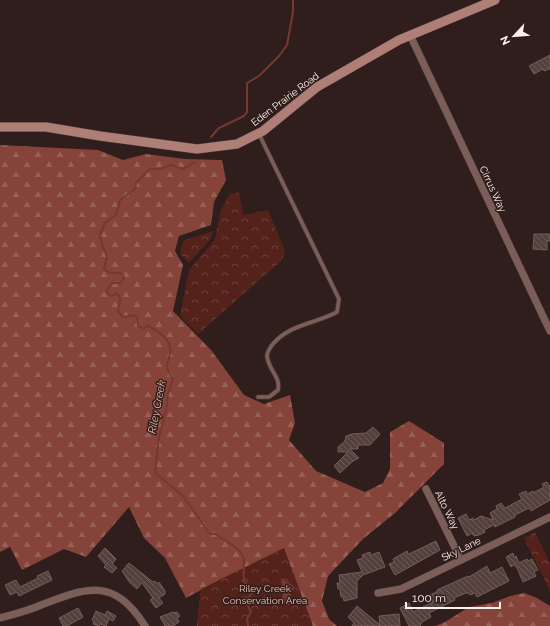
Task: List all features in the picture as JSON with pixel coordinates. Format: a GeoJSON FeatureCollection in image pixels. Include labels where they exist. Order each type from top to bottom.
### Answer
{"type":"FeatureCollection","features":[{"type":"Feature","properties":{"kind":"street","name":"Eden Prairie Road"},"geometry":{"type":"LineString","coordinates":[[0,127],[46,127],[197,149],[237,144],[260,134],[279,120],[317,87],[410,35],[461,16],[496,0]]}},
{"type":"Feature","properties":{"kind":"street","name":"Cirrus Way"},"geometry":{"type":"LineString","coordinates":[[410,35],[550,331]]}},
{"type":"Feature","properties":{"kind":"street","name":"Alto Way"},"geometry":{"type":"LineString","coordinates":[[426,489],[461,560]]}},
{"type":"Feature","properties":{"kind":"street","name":"Sky Lane"},"geometry":{"type":"LineString","coordinates":[[378,593],[401,589],[550,517]]}},
{"type":"Feature","properties":{"kind":"street"},"geometry":{"type":"LineString","coordinates":[[0,618],[39,606],[72,592],[91,590],[113,594],[123,600],[132,607],[143,623]]}},
{"type":"Feature","properties":{"kind":"lane"},"geometry":{"type":"LineString","coordinates":[[258,397],[269,398],[278,390],[278,380],[271,368],[267,356],[268,351],[273,344],[280,336],[300,325],[337,312],[339,299],[260,134]]}},
{"type":"Feature","properties":{"kind":"green space"},"geometry":{"type":"Polygon","coordinates":[[[0,145],[98,150],[123,160],[146,154],[185,159],[222,160],[226,180],[214,202],[211,225],[179,236],[175,251],[183,265],[173,311],[211,350],[244,395],[264,404],[290,395],[295,423],[289,440],[316,471],[365,492],[383,483],[390,469],[390,432],[409,421],[444,443],[444,464],[395,513],[363,539],[328,576],[322,601],[329,619],[337,626],[197,626],[201,590],[186,598],[165,558],[144,538],[129,507],[86,557],[64,549],[22,570],[10,547],[0,552],[0,145]]]}},
{"type":"Feature","properties":{"kind":"green space"},"geometry":{"type":"Polygon","coordinates":[[[239,192],[243,215],[268,210],[285,251],[282,260],[198,334],[180,316],[189,270],[215,239],[221,210],[229,195],[239,192]]]}},
{"type":"Feature","properties":{"kind":"green space"},"geometry":{"type":"Polygon","coordinates":[[[214,231],[209,241],[189,263],[181,255],[180,249],[184,240],[214,231]]]}},
{"type":"Feature","properties":{"kind":"green space"},"geometry":{"type":"Polygon","coordinates":[[[535,532],[550,563],[550,591],[524,538],[535,532]]]}},
{"type":"Feature","properties":{"kind":"green space","name":"Riley Creek Conservation Area"},"geometry":{"type":"Polygon","coordinates":[[[284,548],[313,626],[197,626],[201,589],[284,548]]]}},
{"type":"Feature","properties":{"kind":"green space"},"geometry":{"type":"Polygon","coordinates":[[[524,593],[537,598],[550,606],[550,626],[435,626],[445,622],[469,607],[492,603],[510,596],[524,593]]]}},
{"type":"Feature","properties":{"kind":"water"},"geometry":{"type":"Polygon","coordinates":[[[281,578],[294,586],[291,591],[291,602],[287,606],[281,603],[283,593],[281,578]]]}},
{"type":"Feature","properties":{"kind":"building"},"geometry":{"type":"Polygon","coordinates":[[[550,55],[550,69],[544,71],[543,69],[534,74],[529,66],[550,55]]]}},
{"type":"Feature","properties":{"kind":"building"},"geometry":{"type":"Polygon","coordinates":[[[534,234],[550,234],[550,241],[547,241],[547,250],[533,249],[534,234]]]}},
{"type":"Feature","properties":{"kind":"building"},"geometry":{"type":"Polygon","coordinates":[[[373,427],[380,434],[370,445],[358,445],[358,449],[350,449],[359,458],[353,461],[340,473],[334,466],[348,452],[338,452],[338,447],[345,441],[346,436],[366,433],[373,427]]]}},
{"type":"Feature","properties":{"kind":"building"},"geometry":{"type":"Polygon","coordinates":[[[547,482],[549,486],[550,485],[550,500],[531,511],[529,508],[495,527],[494,525],[484,530],[485,532],[479,535],[474,536],[472,533],[467,536],[458,518],[466,514],[469,520],[473,518],[474,520],[481,516],[493,520],[490,513],[497,509],[496,506],[501,503],[505,508],[522,499],[519,494],[526,491],[527,494],[533,491],[533,493],[544,487],[542,484],[547,482]]]}},
{"type":"Feature","properties":{"kind":"building"},"geometry":{"type":"Polygon","coordinates":[[[436,541],[440,550],[395,575],[389,564],[394,562],[393,559],[407,551],[408,554],[411,553],[436,541]]]}},
{"type":"Feature","properties":{"kind":"building"},"geometry":{"type":"Polygon","coordinates":[[[105,548],[116,559],[112,564],[117,568],[112,573],[104,567],[106,565],[98,556],[105,548]]]}},
{"type":"Feature","properties":{"kind":"building"},"geometry":{"type":"Polygon","coordinates":[[[370,552],[371,555],[379,552],[385,567],[363,575],[357,581],[357,598],[344,601],[343,597],[341,597],[340,589],[338,589],[337,583],[340,583],[339,575],[362,572],[357,560],[363,558],[362,555],[370,552]]]}},
{"type":"Feature","properties":{"kind":"building"},"geometry":{"type":"Polygon","coordinates":[[[513,553],[514,557],[516,556],[519,563],[527,559],[528,561],[532,559],[538,570],[534,572],[536,576],[523,582],[517,568],[514,565],[511,567],[506,557],[513,553]]]}},
{"type":"Feature","properties":{"kind":"building"},"geometry":{"type":"Polygon","coordinates":[[[129,563],[153,582],[155,581],[157,584],[159,582],[165,591],[165,594],[159,598],[163,603],[156,608],[150,600],[153,598],[142,583],[137,589],[130,583],[122,571],[129,563]]]}},
{"type":"Feature","properties":{"kind":"building"},"geometry":{"type":"Polygon","coordinates":[[[487,566],[490,573],[502,567],[509,581],[477,597],[475,593],[470,595],[469,593],[466,593],[454,598],[455,600],[429,613],[431,617],[422,622],[420,626],[409,626],[400,608],[409,603],[413,612],[433,602],[430,595],[438,591],[437,590],[468,576],[469,577],[487,566]]]}},
{"type":"Feature","properties":{"kind":"building"},"geometry":{"type":"Polygon","coordinates":[[[48,571],[52,580],[19,596],[17,592],[10,595],[5,585],[16,580],[20,587],[48,571]]]}},
{"type":"Feature","properties":{"kind":"building"},"geometry":{"type":"Polygon","coordinates":[[[357,606],[380,625],[379,616],[399,614],[400,626],[352,626],[354,623],[348,617],[357,606]]]}},
{"type":"Feature","properties":{"kind":"building"},"geometry":{"type":"Polygon","coordinates":[[[78,608],[83,617],[67,626],[63,626],[59,618],[78,608]]]}},
{"type":"Feature","properties":{"kind":"building"},"geometry":{"type":"Polygon","coordinates":[[[96,611],[105,615],[107,611],[116,616],[113,621],[109,619],[106,626],[100,624],[99,626],[93,624],[94,622],[92,620],[96,611]]]}},
{"type":"Feature","properties":{"kind":"building"},"geometry":{"type":"Polygon","coordinates":[[[177,612],[180,616],[177,618],[179,622],[173,626],[165,626],[160,617],[177,612]]]}},
{"type":"Feature","properties":{"kind":"waterway","name":"Riley Creek"},"geometry":{"type":"LineString","coordinates":[[211,137],[219,128],[244,116],[247,112],[247,83],[259,76],[279,56],[287,45],[293,12],[293,0]]}},
{"type":"Feature","properties":{"kind":"waterway","name":"Riley Creek"},"geometry":{"type":"LineString","coordinates":[[195,162],[183,169],[171,165],[160,169],[150,169],[136,183],[135,189],[120,200],[116,215],[105,223],[100,235],[107,257],[104,269],[110,273],[121,273],[124,277],[121,283],[112,283],[106,292],[112,296],[117,293],[119,295],[120,300],[118,312],[124,317],[134,315],[137,317],[138,326],[143,328],[148,326],[152,328],[164,336],[169,344],[170,355],[167,368],[173,379],[168,394],[167,405],[159,437],[155,473],[183,496],[210,534],[216,534],[233,545],[240,552],[244,562],[244,581],[253,591],[246,602],[251,612],[247,619],[248,626]]}}]}
